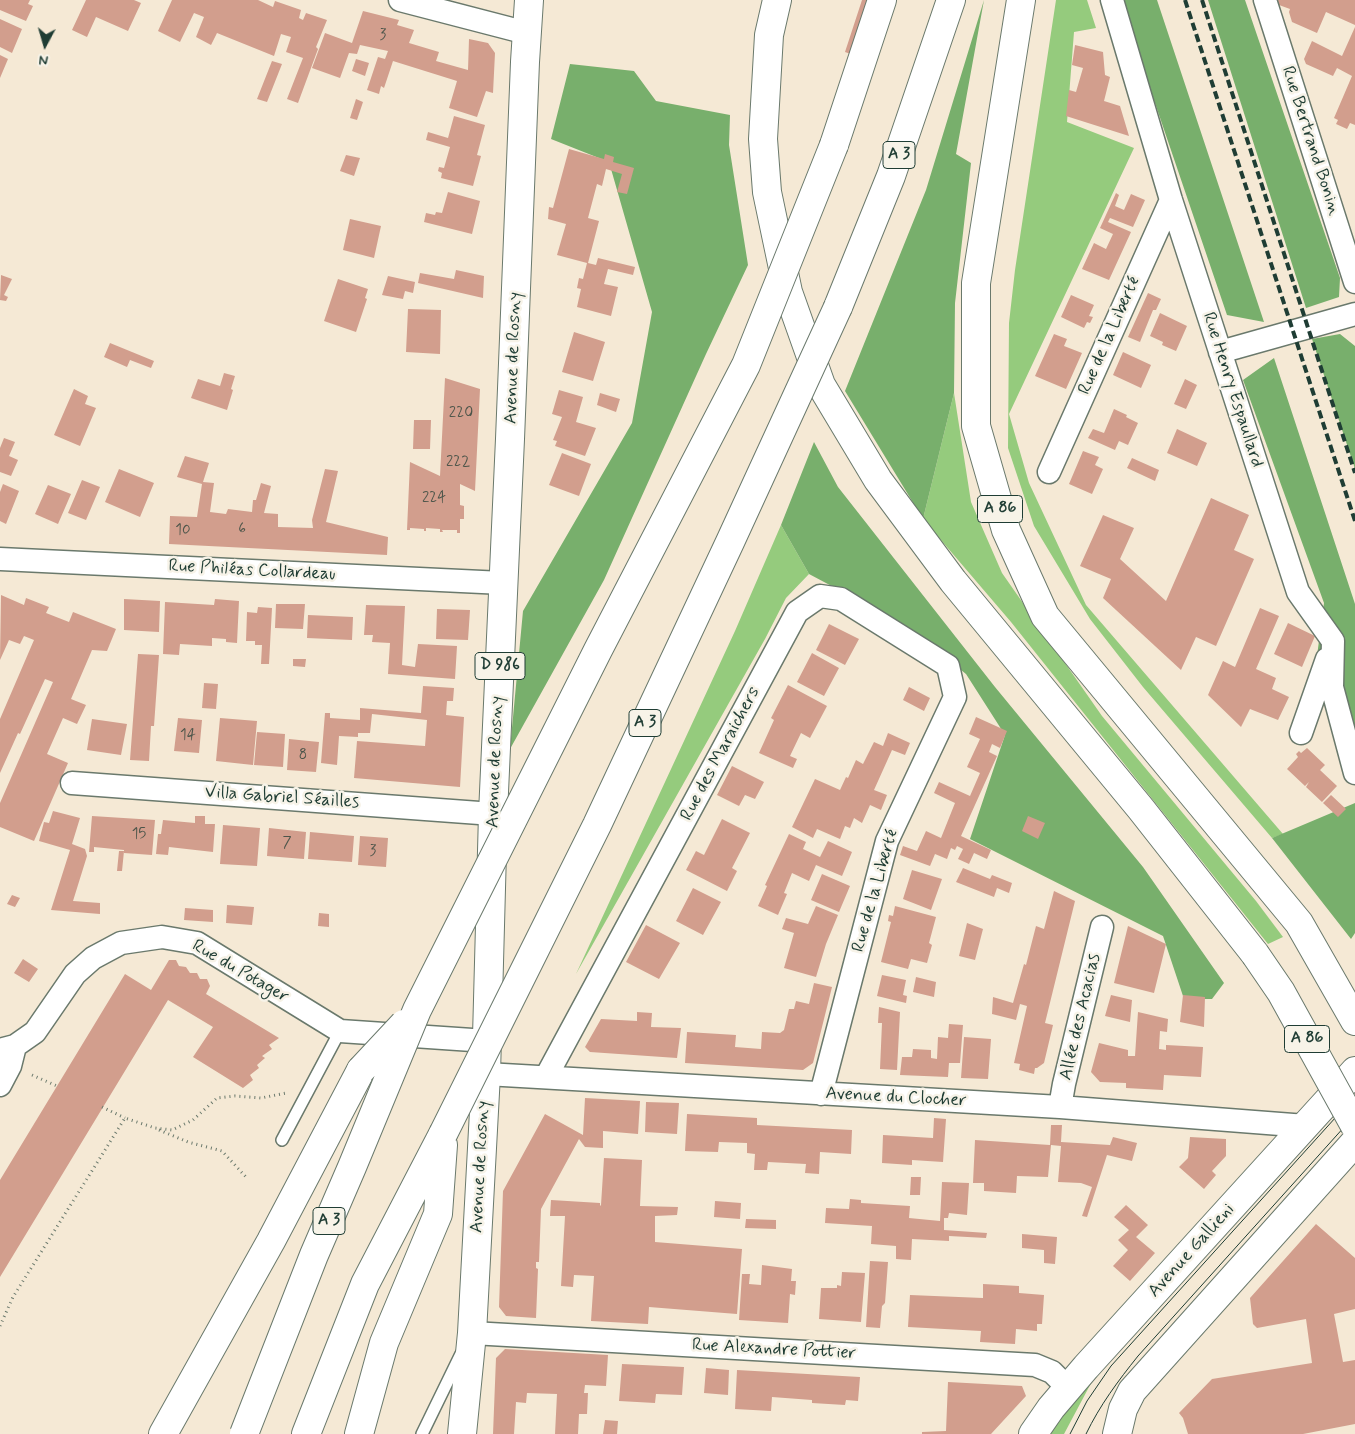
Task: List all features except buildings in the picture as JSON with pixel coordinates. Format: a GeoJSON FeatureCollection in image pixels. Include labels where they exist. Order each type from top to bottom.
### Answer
{"type":"FeatureCollection","features":[{"type":"Feature","properties":{"kind":"main road","name":"Avenue de Rosny"},"geometry":{"type":"LineString","coordinates":[[462,1434],[472,1333],[486,1074],[493,814],[529,0]]}},
{"type":"Feature","properties":{"kind":"main road","name":"A 86"},"geometry":{"type":"LineString","coordinates":[[777,0],[769,35],[763,139],[767,192],[788,292],[821,385],[878,480],[953,581],[1141,809],[1255,954],[1281,992],[1355,1126]]}},
{"type":"Feature","properties":{"kind":"main road","name":"A 3"},"geometry":{"type":"LineString","coordinates":[[244,1434],[314,1254],[417,1010],[598,650],[746,365],[834,146],[882,0]]}},
{"type":"Feature","properties":{"kind":"main road","name":"A 3"},"geometry":{"type":"LineString","coordinates":[[306,1434],[365,1284],[443,1134],[597,825],[838,307],[891,176],[951,0]]}},
{"type":"Feature","properties":{"kind":"main road","name":"A 86"},"geometry":{"type":"LineString","coordinates":[[1021,0],[976,283],[976,426],[1006,530],[1046,616],[1299,924],[1355,1020]]}},
{"type":"Feature","properties":{"kind":"main road"},"geometry":{"type":"LineString","coordinates":[[163,1434],[271,1241],[362,1070],[417,1010]]}},
{"type":"Feature","properties":{"kind":"main road","name":"Avenue Gallieni"},"geometry":{"type":"LineString","coordinates":[[1033,1434],[1068,1388],[1355,1071]]}},
{"type":"Feature","properties":{"kind":"main road"},"geometry":{"type":"LineString","coordinates":[[359,1434],[384,1343],[438,1214],[443,1134]]}},
{"type":"Feature","properties":{"kind":"main road"},"geometry":{"type":"LineString","coordinates":[[1118,1434],[1123,1409],[1132,1392],[1355,1142]]}},
{"type":"Feature","properties":{"kind":"street"},"geometry":{"type":"LineString","coordinates":[[400,0],[527,33]]}},
{"type":"Feature","properties":{"kind":"street","name":"Rue Henry Espaullard"},"geometry":{"type":"LineString","coordinates":[[1112,0],[1171,200],[1298,592],[1333,641]]}},
{"type":"Feature","properties":{"kind":"street","name":"Rue Bertrand Bonin"},"geometry":{"type":"LineString","coordinates":[[1265,0],[1355,282]]}},
{"type":"Feature","properties":{"kind":"street","name":"Rue de la Liberté"},"geometry":{"type":"LineString","coordinates":[[1049,472],[1171,200]]}},
{"type":"Feature","properties":{"kind":"street"},"geometry":{"type":"LineString","coordinates":[[1220,352],[1355,314]]}},
{"type":"Feature","properties":{"kind":"street","name":"Rue Philéas Collardeau"},"geometry":{"type":"LineString","coordinates":[[0,559],[503,583]]}},
{"type":"Feature","properties":{"kind":"street","name":"Rue des Maraichers"},"geometry":{"type":"LineString","coordinates":[[546,1077],[797,612],[820,596],[841,599],[948,666],[955,697]]}},
{"type":"Feature","properties":{"kind":"street"},"geometry":{"type":"LineString","coordinates":[[1301,733],[1333,641]]}},
{"type":"Feature","properties":{"kind":"street"},"geometry":{"type":"LineString","coordinates":[[1333,641],[1332,687],[1355,773]]}},
{"type":"Feature","properties":{"kind":"street","name":"Rue de la Liberté"},"geometry":{"type":"LineString","coordinates":[[821,1094],[886,841],[955,697]]}},
{"type":"Feature","properties":{"kind":"street","name":"Villa Gabriel Séailles"},"geometry":{"type":"LineString","coordinates":[[72,782],[493,814]]}},
{"type":"Feature","properties":{"kind":"street","name":"Allée des Acacias"},"geometry":{"type":"LineString","coordinates":[[1060,1107],[1102,927]]}},
{"type":"Feature","properties":{"kind":"street","name":"Rue du Potager"},"geometry":{"type":"LineString","coordinates":[[8,1048],[35,1032],[75,974],[93,958],[121,943],[162,937],[197,944],[340,1031],[487,1042]]}},
{"type":"Feature","properties":{"kind":"street"},"geometry":{"type":"LineString","coordinates":[[0,1085],[10,1066],[8,1048]]}},
{"type":"Feature","properties":{"kind":"street","name":"Avenue du Clocher"},"geometry":{"type":"LineString","coordinates":[[486,1074],[1060,1107],[1306,1126]]}},
{"type":"Feature","properties":{"kind":"street","name":"Rue Alexandre Pottier"},"geometry":{"type":"LineString","coordinates":[[472,1333],[1035,1365],[1052,1372],[1068,1388]]}},
{"type":"Feature","properties":{"kind":"lane"},"geometry":{"type":"LineString","coordinates":[[282,1140],[340,1031]]}},
{"type":"Feature","properties":{"kind":"lane"},"geometry":{"type":"LineString","coordinates":[[422,1434],[472,1333]]}},
{"type":"Feature","properties":{"kind":"path"},"geometry":{"type":"LineString","coordinates":[[154,1128],[172,1130],[193,1120],[218,1098],[235,1096],[261,1098],[310,1087]]}},
{"type":"Feature","properties":{"kind":"path"},"geometry":{"type":"LineString","coordinates":[[102,1108],[188,1142],[222,1151],[246,1177]]}},
{"type":"Feature","properties":{"kind":"path"},"geometry":{"type":"LineString","coordinates":[[0,1326],[13,1297],[125,1118]]}},
{"type":"Feature","properties":{"kind":"green space"},"geometry":{"type":"Polygon","coordinates":[[[984,0],[956,154],[971,163],[955,303],[954,393],[923,519],[845,391],[926,190],[984,0]]]}},
{"type":"Feature","properties":{"kind":"green space"},"geometry":{"type":"Polygon","coordinates":[[[1056,0],[1087,0],[1096,28],[1074,32],[1067,122],[1134,148],[1009,414],[1029,483],[1086,605],[1283,834],[1272,838],[1143,687],[1090,619],[1034,526],[1008,448],[1009,323],[1015,270],[1056,0]]]}},
{"type":"Feature","properties":{"kind":"green space"},"geometry":{"type":"Polygon","coordinates":[[[1120,0],[1157,0],[1264,322],[1227,315],[1120,0]]]}},
{"type":"Feature","properties":{"kind":"green space"},"geometry":{"type":"Polygon","coordinates":[[[1208,0],[1245,0],[1340,278],[1339,297],[1306,308],[1208,0]]]}},
{"type":"Feature","properties":{"kind":"green space"},"geometry":{"type":"Polygon","coordinates":[[[570,64],[634,71],[656,101],[730,115],[729,145],[748,265],[604,580],[510,749],[523,611],[632,423],[652,312],[609,162],[551,139],[570,64]]]}},
{"type":"Feature","properties":{"kind":"green space"},"geometry":{"type":"Polygon","coordinates":[[[1340,334],[1355,346],[1355,469],[1312,339],[1340,334]]]}},
{"type":"Feature","properties":{"kind":"green space"},"geometry":{"type":"Polygon","coordinates":[[[1274,358],[1355,604],[1355,766],[1317,656],[1324,603],[1243,380],[1274,358]]]}},
{"type":"Feature","properties":{"kind":"green space"},"geometry":{"type":"Polygon","coordinates":[[[954,393],[971,502],[1002,573],[1102,716],[1256,901],[1283,937],[1268,944],[1011,622],[923,519],[954,393]]]}},
{"type":"Feature","properties":{"kind":"green space"},"geometry":{"type":"Polygon","coordinates":[[[814,442],[838,487],[995,687],[1143,867],[1224,983],[1212,999],[1184,999],[1163,936],[970,839],[1005,735],[966,674],[905,625],[809,574],[781,525],[814,442]]]}},
{"type":"Feature","properties":{"kind":"green space"},"geometry":{"type":"Polygon","coordinates":[[[781,525],[809,574],[786,598],[765,639],[576,974],[735,631],[781,525]]]}},
{"type":"Feature","properties":{"kind":"green space"},"geometry":{"type":"Polygon","coordinates":[[[1355,803],[1355,933],[1351,939],[1272,838],[1355,803]]]}},
{"type":"Feature","properties":{"kind":"green space"},"geometry":{"type":"Polygon","coordinates":[[[1097,1372],[1064,1434],[1045,1434],[1097,1372]]]}},
{"type":"Feature","properties":{"kind":"tram line"},"geometry":{"type":"LineString","coordinates":[[1070,1434],[1087,1401],[1111,1366],[1355,1096]]}},
{"type":"Feature","properties":{"kind":"tram line"},"geometry":{"type":"LineString","coordinates":[[1086,1434],[1097,1413],[1138,1356],[1355,1115]]}},
{"type":"Feature","properties":{"kind":"railway"},"geometry":{"type":"LineString","coordinates":[[1185,0],[1355,521]]}},
{"type":"Feature","properties":{"kind":"railway"},"geometry":{"type":"LineString","coordinates":[[1202,0],[1355,473]]}}]}
